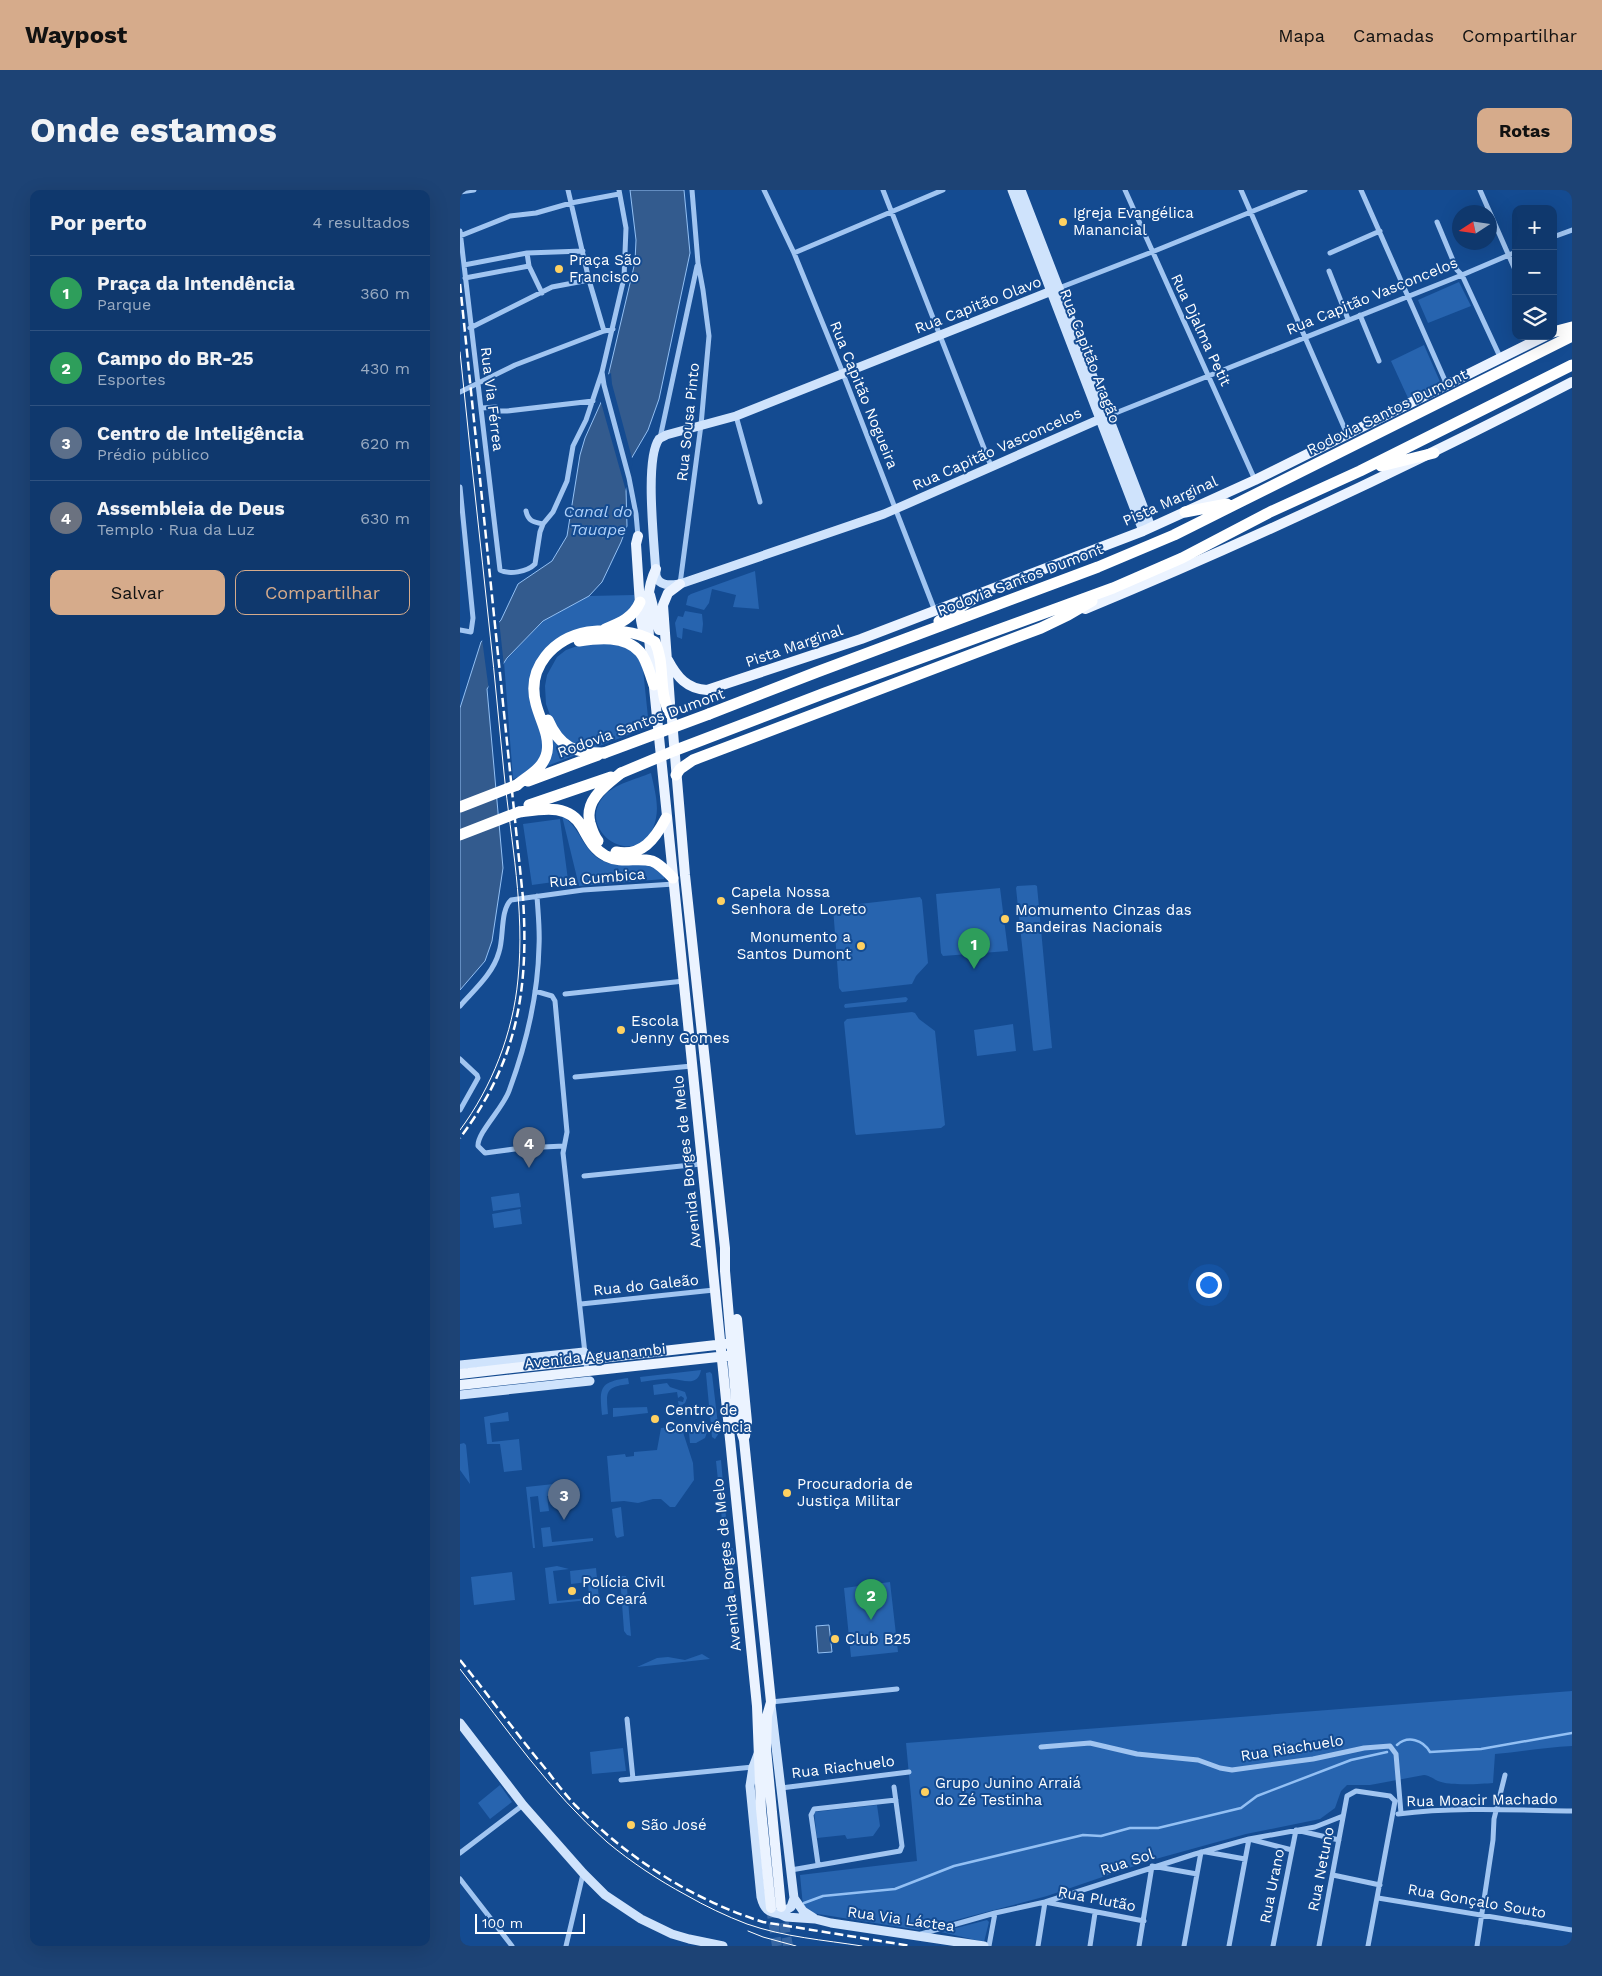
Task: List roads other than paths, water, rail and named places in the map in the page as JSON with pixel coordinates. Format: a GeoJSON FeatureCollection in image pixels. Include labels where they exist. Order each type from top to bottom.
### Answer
{"type":"FeatureCollection","features":[{"type":"Feature","properties":{"kind":"highway"},"geometry":{"type":"LineString","coordinates":[[1557,332],[1572,327]]}},
{"type":"Feature","properties":{"kind":"highway","name":"Rodovia Santos Dumont"},"geometry":{"type":"LineString","coordinates":[[460,808],[604,752],[1098,567],[1174,534],[1572,336]]}},
{"type":"Feature","properties":{"kind":"highway"},"geometry":{"type":"LineString","coordinates":[[460,835],[519,812],[529,805],[621,773],[825,693],[1113,588],[1182,558],[1270,512],[1360,471],[1572,366]]}},
{"type":"Feature","properties":{"kind":"highway"},"geometry":{"type":"LineString","coordinates":[[1360,471],[1434,453]]}},
{"type":"Feature","properties":{"kind":"highway"},"geometry":{"type":"LineString","coordinates":[[1185,512],[1241,501]]}},
{"type":"Feature","properties":{"kind":"highway"},"geometry":{"type":"LineString","coordinates":[[676,775],[680,769],[693,760],[1041,628],[1068,616],[1113,588]]}},
{"type":"Feature","properties":{"kind":"highway"},"geometry":{"type":"LineString","coordinates":[[919,634],[979,595]]}},
{"type":"Feature","properties":{"kind":"highway"},"geometry":{"type":"LineString","coordinates":[[604,752],[588,753],[570,748],[549,731],[534,693],[536,676],[543,659],[555,646],[567,638],[602,630],[624,621],[633,614],[640,602]]}},
{"type":"Feature","properties":{"kind":"highway"},"geometry":{"type":"LineString","coordinates":[[602,630],[647,637],[655,642],[665,702],[671,715]]}},
{"type":"Feature","properties":{"kind":"highway"},"geometry":{"type":"LineString","coordinates":[[517,785],[543,763],[547,752],[549,731],[540,685],[542,675],[553,656],[570,644],[588,640],[614,640],[626,643],[641,654],[654,685]]}},
{"type":"Feature","properties":{"kind":"highway"},"geometry":{"type":"LineString","coordinates":[[621,773],[593,798],[588,830],[590,844],[606,856],[622,861],[652,861],[659,865],[673,881]]}},
{"type":"Feature","properties":{"kind":"highway"},"geometry":{"type":"LineString","coordinates":[[519,812],[550,808],[557,809],[574,817],[608,848],[625,854],[633,853],[650,843],[666,818]]}},
{"type":"Feature","properties":{"kind":"main road","name":"Pista Marginal"},"geometry":{"type":"LineString","coordinates":[[1557,330],[1572,322]]}},
{"type":"Feature","properties":{"kind":"main road","name":"Pista Marginal"},"geometry":{"type":"LineString","coordinates":[[665,654],[673,670],[682,681],[694,688],[707,690],[861,639],[936,612],[1147,529],[1254,480],[1538,340]]}},
{"type":"Feature","properties":{"kind":"main road"},"geometry":{"type":"LineString","coordinates":[[1068,616],[1183,569],[1434,453],[1572,382]]}},
{"type":"Feature","properties":{"kind":"main road"},"geometry":{"type":"LineString","coordinates":[[638,536],[641,544],[648,592],[647,637]]}},
{"type":"Feature","properties":{"kind":"main road"},"geometry":{"type":"LineString","coordinates":[[638,536],[636,544],[640,602],[647,637]]}},
{"type":"Feature","properties":{"kind":"main road"},"geometry":{"type":"LineString","coordinates":[[656,569],[648,592],[654,605],[659,630],[664,639]]}},
{"type":"Feature","properties":{"kind":"main road","name":"Avenida Borges de Melo"},"geometry":{"type":"LineString","coordinates":[[680,584],[668,594],[663,605],[665,654],[719,1196],[738,1333],[747,1422],[744,1440]]}},
{"type":"Feature","properties":{"kind":"main road","name":"Avenida Borges de Melo"},"geometry":{"type":"LineString","coordinates":[[647,637],[654,685],[757,1706],[761,1809],[781,1913]]}},
{"type":"Feature","properties":{"kind":"main road"},"geometry":{"type":"LineString","coordinates":[[690,1040],[698,1062],[706,1069]]}},
{"type":"Feature","properties":{"kind":"main road"},"geometry":{"type":"LineString","coordinates":[[702,1168],[713,1200],[718,1200],[719,1196]]}},
{"type":"Feature","properties":{"kind":"main road"},"geometry":{"type":"LineString","coordinates":[[707,1214],[712,1211],[716,1214],[725,1248]]}},
{"type":"Feature","properties":{"kind":"main road","name":"Avenida Borges de Melo"},"geometry":{"type":"LineString","coordinates":[[725,1248],[725,1271],[738,1422],[744,1440],[771,1702],[767,1716],[766,1749],[781,1913]]}},
{"type":"Feature","properties":{"kind":"main road","name":"Avenida Aguanambi"},"geometry":{"type":"LineString","coordinates":[[460,1374],[524,1362],[731,1343]]}},
{"type":"Feature","properties":{"kind":"main road","name":"Avenida Aguanambi"},"geometry":{"type":"LineString","coordinates":[[460,1385],[588,1377],[732,1356]]}},
{"type":"Feature","properties":{"kind":"main road"},"geometry":{"type":"LineString","coordinates":[[742,1556],[749,1581],[753,1584],[759,1584]]}},
{"type":"Feature","properties":{"kind":"main road"},"geometry":{"type":"LineString","coordinates":[[746,1598],[749,1595],[754,1597],[763,1622]]}},
{"type":"Feature","properties":{"kind":"street"},"geometry":{"type":"LineString","coordinates":[[460,192],[474,190]]}},
{"type":"Feature","properties":{"kind":"street"},"geometry":{"type":"LineString","coordinates":[[568,190],[589,280],[604,331]]}},
{"type":"Feature","properties":{"kind":"street","name":"Rua Sousa Pinto"},"geometry":{"type":"LineString","coordinates":[[680,584],[701,425],[709,336],[704,290],[698,263],[692,190]]}},
{"type":"Feature","properties":{"kind":"street","name":"Rua Capitão Nogueira"},"geometry":{"type":"LineString","coordinates":[[764,190],[794,253],[843,372],[936,612]]}},
{"type":"Feature","properties":{"kind":"street"},"geometry":{"type":"LineString","coordinates":[[883,190],[991,466]]}},
{"type":"Feature","properties":{"kind":"street"},"geometry":{"type":"LineString","coordinates":[[794,253],[943,190]]}},
{"type":"Feature","properties":{"kind":"street","name":"Rua Capitão Aragão"},"geometry":{"type":"LineString","coordinates":[[1012,190],[1055,290]]}},
{"type":"Feature","properties":{"kind":"street","name":"Rua Capitão Aragão"},"geometry":{"type":"LineString","coordinates":[[1021,190],[1055,290],[1147,529]]}},
{"type":"Feature","properties":{"kind":"street","name":"Rua Djalma Petit"},"geometry":{"type":"LineString","coordinates":[[1125,190],[1254,480]]}},
{"type":"Feature","properties":{"kind":"street"},"geometry":{"type":"LineString","coordinates":[[1241,190],[1347,435]]}},
{"type":"Feature","properties":{"kind":"street","name":"Rua Capitão Olavo"},"geometry":{"type":"LineString","coordinates":[[660,439],[666,435],[736,416],[1305,190]]}},
{"type":"Feature","properties":{"kind":"street"},"geometry":{"type":"LineString","coordinates":[[1361,190],[1447,386]]}},
{"type":"Feature","properties":{"kind":"street"},"geometry":{"type":"LineString","coordinates":[[1480,190],[1512,264]]}},
{"type":"Feature","properties":{"kind":"street"},"geometry":{"type":"LineString","coordinates":[[460,236],[510,216],[536,214],[571,203],[619,192],[626,228],[624,278],[602,372],[586,420],[573,446],[567,481],[553,512],[543,524],[531,521],[527,517],[526,511]]}},
{"type":"Feature","properties":{"kind":"street"},"geometry":{"type":"LineString","coordinates":[[1437,222],[1457,270],[1462,275],[1501,359]]}},
{"type":"Feature","properties":{"kind":"street"},"geometry":{"type":"LineString","coordinates":[[1557,236],[1572,230]]}},
{"type":"Feature","properties":{"kind":"street","name":"Rua Via Férrea"},"geometry":{"type":"LineString","coordinates":[[460,231],[500,570],[511,572],[528,570],[535,564],[543,524]]}},
{"type":"Feature","properties":{"kind":"street"},"geometry":{"type":"LineString","coordinates":[[1330,253],[1380,231]]}},
{"type":"Feature","properties":{"kind":"street"},"geometry":{"type":"LineString","coordinates":[[464,265],[527,253],[583,251]]}},
{"type":"Feature","properties":{"kind":"street"},"geometry":{"type":"LineString","coordinates":[[527,253],[529,266],[542,293]]}},
{"type":"Feature","properties":{"kind":"street","name":"Rua Capitão Vasconcelos"},"geometry":{"type":"LineString","coordinates":[[680,584],[896,508],[1104,418],[1512,254]]}},
{"type":"Feature","properties":{"kind":"street","name":"Rua Sousa Pinto"},"geometry":{"type":"LineString","coordinates":[[660,439],[698,263]]}},
{"type":"Feature","properties":{"kind":"street"},"geometry":{"type":"LineString","coordinates":[[466,278],[529,266]]}},
{"type":"Feature","properties":{"kind":"street"},"geometry":{"type":"LineString","coordinates":[[1329,271],[1348,320]]}},
{"type":"Feature","properties":{"kind":"street"},"geometry":{"type":"LineString","coordinates":[[470,328],[552,287],[589,280],[624,278]]}},
{"type":"Feature","properties":{"kind":"street"},"geometry":{"type":"LineString","coordinates":[[1360,315],[1379,361]]}},
{"type":"Feature","properties":{"kind":"street"},"geometry":{"type":"LineString","coordinates":[[460,392],[515,365],[604,331],[613,330]]}},
{"type":"Feature","properties":{"kind":"street"},"geometry":{"type":"LineString","coordinates":[[602,372],[634,498],[638,536]]}},
{"type":"Feature","properties":{"kind":"street"},"geometry":{"type":"LineString","coordinates":[[482,408],[496,407],[498,411],[508,411],[593,401]]}},
{"type":"Feature","properties":{"kind":"street"},"geometry":{"type":"LineString","coordinates":[[736,416],[760,502]]}},
{"type":"Feature","properties":{"kind":"street"},"geometry":{"type":"LineString","coordinates":[[660,439],[656,448],[652,483],[656,576],[660,582],[668,585],[680,584]]}},
{"type":"Feature","properties":{"kind":"street"},"geometry":{"type":"LineString","coordinates":[[460,487],[473,618],[471,632],[460,630]]}},
{"type":"Feature","properties":{"kind":"street","name":"Rua Cumbica"},"geometry":{"type":"LineString","coordinates":[[460,1006],[493,967],[500,952],[508,903],[511,900],[583,890],[673,881]]}},
{"type":"Feature","properties":{"kind":"street"},"geometry":{"type":"LineString","coordinates":[[537,896],[539,945],[536,991],[524,1046],[509,1093],[504,1103],[478,1138],[478,1146],[479,1150],[485,1153],[522,1148],[564,1146]]}},
{"type":"Feature","properties":{"kind":"street"},"geometry":{"type":"LineString","coordinates":[[564,994],[684,981]]}},
{"type":"Feature","properties":{"kind":"street"},"geometry":{"type":"LineString","coordinates":[[536,991],[552,996],[555,1001],[567,1132],[564,1146],[588,1377]]}},
{"type":"Feature","properties":{"kind":"street"},"geometry":{"type":"LineString","coordinates":[[460,1059],[477,1075],[478,1080],[460,1110]]}},
{"type":"Feature","properties":{"kind":"street"},"geometry":{"type":"LineString","coordinates":[[575,1077],[692,1066]]}},
{"type":"Feature","properties":{"kind":"street"},"geometry":{"type":"LineString","coordinates":[[584,1176],[702,1168]]}},
{"type":"Feature","properties":{"kind":"street","name":"Rua do Galeão"},"geometry":{"type":"LineString","coordinates":[[581,1304],[714,1290]]}},
{"type":"Feature","properties":{"kind":"street","name":"Avenida Aguanambi"},"geometry":{"type":"LineString","coordinates":[[460,1365],[524,1362]]}},
{"type":"Feature","properties":{"kind":"street","name":"Avenida Aguanambi"},"geometry":{"type":"LineString","coordinates":[[460,1395],[588,1377]]}},
{"type":"Feature","properties":{"kind":"street"},"geometry":{"type":"LineString","coordinates":[[740,1539],[754,1538]]}},
{"type":"Feature","properties":{"kind":"street"},"geometry":{"type":"LineString","coordinates":[[771,1702],[897,1690]]}},
{"type":"Feature","properties":{"kind":"street","name":"Avenida Borges de Melo"},"geometry":{"type":"LineString","coordinates":[[771,1702],[794,1898]]}},
{"type":"Feature","properties":{"kind":"street"},"geometry":{"type":"LineString","coordinates":[[627,1718],[633,1779]]}},
{"type":"Feature","properties":{"kind":"street"},"geometry":{"type":"LineString","coordinates":[[460,1723],[523,1805],[605,1895],[658,1928],[689,1939],[723,1946]]}},
{"type":"Feature","properties":{"kind":"street","name":"Rua Riachuelo"},"geometry":{"type":"LineString","coordinates":[[1041,1747],[1090,1743],[1137,1754],[1198,1760],[1232,1770],[1313,1759],[1364,1748],[1390,1746],[1396,1754],[1401,1813]]}},
{"type":"Feature","properties":{"kind":"street","name":"Avenida Borges de Melo"},"geometry":{"type":"LineString","coordinates":[[758,1754],[752,1767],[750,1786],[761,1897],[766,1909],[770,1912],[781,1913]]}},
{"type":"Feature","properties":{"kind":"street"},"geometry":{"type":"LineString","coordinates":[[621,1780],[752,1767]]}},
{"type":"Feature","properties":{"kind":"street","name":"Rua Riachuelo"},"geometry":{"type":"LineString","coordinates":[[781,1788],[909,1772]]}},
{"type":"Feature","properties":{"kind":"street"},"geometry":{"type":"LineString","coordinates":[[1476,1946],[1496,1810],[1505,1775]]}},
{"type":"Feature","properties":{"kind":"street"},"geometry":{"type":"LineString","coordinates":[[790,1870],[901,1850],[894,1787]]}},
{"type":"Feature","properties":{"kind":"street","name":"Rua Moacir Machado"},"geometry":{"type":"LineString","coordinates":[[1348,1796],[1356,1791],[1390,1796],[1395,1801],[1393,1814],[1417,1811],[1572,1811]]}},
{"type":"Feature","properties":{"kind":"street","name":"Rua Netuno"},"geometry":{"type":"LineString","coordinates":[[1319,1946],[1348,1796]]}},
{"type":"Feature","properties":{"kind":"street"},"geometry":{"type":"LineString","coordinates":[[818,1864],[812,1815],[814,1809],[896,1800]]}},
{"type":"Feature","properties":{"kind":"street"},"geometry":{"type":"LineString","coordinates":[[460,1853],[523,1805]]}},
{"type":"Feature","properties":{"kind":"street"},"geometry":{"type":"LineString","coordinates":[[1368,1946],[1393,1814]]}},
{"type":"Feature","properties":{"kind":"street","name":"Rua Sol"},"geometry":{"type":"LineString","coordinates":[[918,1935],[995,1913],[1045,1902],[1152,1866],[1202,1852],[1249,1839],[1326,1824],[1343,1816]]}},
{"type":"Feature","properties":{"kind":"street"},"geometry":{"type":"LineString","coordinates":[[1296,1830],[1339,1840]]}},
{"type":"Feature","properties":{"kind":"street","name":"Rua Urano"},"geometry":{"type":"LineString","coordinates":[[1274,1946],[1296,1830]]}},
{"type":"Feature","properties":{"kind":"street"},"geometry":{"type":"LineString","coordinates":[[1229,1946],[1249,1839],[1292,1850]]}},
{"type":"Feature","properties":{"kind":"street"},"geometry":{"type":"LineString","coordinates":[[1184,1946],[1202,1852],[1245,1859]]}},
{"type":"Feature","properties":{"kind":"street"},"geometry":{"type":"LineString","coordinates":[[1139,1946],[1152,1866],[1197,1874]]}},
{"type":"Feature","properties":{"kind":"street"},"geometry":{"type":"LineString","coordinates":[[566,1946],[583,1873]]}},
{"type":"Feature","properties":{"kind":"street"},"geometry":{"type":"LineString","coordinates":[[1333,1875],[1380,1885]]}},
{"type":"Feature","properties":{"kind":"street"},"geometry":{"type":"LineString","coordinates":[[460,1879],[512,1946]]}},
{"type":"Feature","properties":{"kind":"street"},"geometry":{"type":"LineString","coordinates":[[781,1913],[791,1906],[794,1898]]}},
{"type":"Feature","properties":{"kind":"street"},"geometry":{"type":"LineString","coordinates":[[794,1898],[803,1911],[815,1919]]}},
{"type":"Feature","properties":{"kind":"street","name":"Rua Gonçalo Souto"},"geometry":{"type":"LineString","coordinates":[[1378,1898],[1572,1930]]}},
{"type":"Feature","properties":{"kind":"street"},"geometry":{"type":"LineString","coordinates":[[1038,1946],[1045,1902]]}},
{"type":"Feature","properties":{"kind":"street","name":"Rua Plutão"},"geometry":{"type":"LineString","coordinates":[[1045,1902],[1144,1921]]}},
{"type":"Feature","properties":{"kind":"street","name":"Rua Via Láctea"},"geometry":{"type":"LineString","coordinates":[[781,1913],[831,1923],[984,1946]]}},
{"type":"Feature","properties":{"kind":"street"},"geometry":{"type":"LineString","coordinates":[[989,1946],[995,1913]]}},
{"type":"Feature","properties":{"kind":"street"},"geometry":{"type":"LineString","coordinates":[[1090,1946],[1095,1913]]}},
{"type":"Feature","properties":{"kind":"water","name":"Canal do Tauape"},"geometry":{"type":"Polygon","coordinates":[[[630,190],[684,190],[690,253],[659,399],[648,430],[631,459],[626,489],[627,526],[602,582],[589,596],[543,621],[507,658],[487,689],[503,868],[492,941],[485,961],[460,990],[460,708],[481,642],[501,620],[518,584],[552,561],[567,536],[580,455],[585,438],[603,398],[635,262],[636,240],[630,190]]]}},
{"type":"Feature","properties":{"kind":"water"},"geometry":{"type":"Polygon","coordinates":[[[829,1625],[832,1652],[818,1653],[816,1626],[829,1625]]]}},
{"type":"Feature","properties":{"kind":"waterway"},"geometry":{"type":"LineString","coordinates":[[1397,1745],[1406,1740],[1415,1740],[1423,1744],[1430,1752],[1481,1749],[1572,1733]]}},
{"type":"Feature","properties":{"kind":"waterway"},"geometry":{"type":"LineString","coordinates":[[804,1903],[823,1896],[895,1889],[954,1866],[1083,1835],[1101,1836],[1130,1828],[1158,1828],[1241,1808],[1257,1796],[1351,1760],[1387,1752]]}},
{"type":"Feature","properties":{"kind":"tunnel"},"geometry":{"type":"LineString","coordinates":[[771,1908],[777,1946]]}},
{"type":"Feature","properties":{"kind":"tunnel"},"geometry":{"type":"LineString","coordinates":[[781,1908],[788,1946]]}},
{"type":"Feature","properties":{"kind":"tram line"},"geometry":{"type":"LineString","coordinates":[[460,352],[520,927],[518,979],[506,1039],[482,1096],[460,1130]]}},
{"type":"Feature","properties":{"kind":"tram line"},"geometry":{"type":"LineString","coordinates":[[460,1669],[529,1759],[566,1802],[607,1842],[635,1864],[693,1899],[747,1924],[790,1935],[862,1946]]}},
{"type":"Feature","properties":{"kind":"tram line"},"geometry":{"type":"LineString","coordinates":[[748,1931],[796,1946]]}},
{"type":"Feature","properties":{"kind":"railway"},"geometry":{"type":"LineString","coordinates":[[460,284],[523,898],[524,932],[524,964],[521,995],[507,1053],[495,1082],[460,1138]]}},
{"type":"Feature","properties":{"kind":"railway"},"geometry":{"type":"LineString","coordinates":[[460,1660],[575,1805],[617,1843],[662,1875],[711,1902],[763,1922],[911,1946]]}},
{"type":"Feature","properties":{"kind":"place","name":"Igreja Evangélica Manancial"},"geometry":{"type":"Point","coordinates":[1063,222]}},
{"type":"Feature","properties":{"kind":"place","name":"Praça São Francisco"},"geometry":{"type":"Point","coordinates":[559,269]}},
{"type":"Feature","properties":{"kind":"place","name":"Capela Nossa Senhora de Loreto"},"geometry":{"type":"Point","coordinates":[721,901]}},
{"type":"Feature","properties":{"kind":"place","name":"Momumento Cinzas das Bandeiras Nacionais"},"geometry":{"type":"Point","coordinates":[1005,919]}},
{"type":"Feature","properties":{"kind":"place","name":"Monumento a Santos Dumont"},"geometry":{"type":"Point","coordinates":[861,946]}},
{"type":"Feature","properties":{"kind":"place","name":"Praça da Intendência"},"geometry":{"type":"Point","coordinates":[974,969]}},
{"type":"Feature","properties":{"kind":"place","name":"Escola Jenny Gomes"},"geometry":{"type":"Point","coordinates":[621,1030]}},
{"type":"Feature","properties":{"kind":"place","name":"Assembleia de Deus"},"geometry":{"type":"Point","coordinates":[529,1168]}},
{"type":"Feature","properties":{"kind":"place","name":"Centro de Convivência"},"geometry":{"type":"Point","coordinates":[655,1419]}},
{"type":"Feature","properties":{"kind":"place","name":"Procuradoria de Justiça Militar"},"geometry":{"type":"Point","coordinates":[787,1493]}},
{"type":"Feature","properties":{"kind":"place","name":"Centro de Inteligência"},"geometry":{"type":"Point","coordinates":[564,1520]}},
{"type":"Feature","properties":{"kind":"place","name":"Polícia Civil do Ceará"},"geometry":{"type":"Point","coordinates":[572,1591]}},
{"type":"Feature","properties":{"kind":"place","name":"Campo do BR-25"},"geometry":{"type":"Point","coordinates":[871,1620]}},
{"type":"Feature","properties":{"kind":"place","name":"Club B25"},"geometry":{"type":"Point","coordinates":[835,1639]}},
{"type":"Feature","properties":{"kind":"place","name":"Grupo Junino Arraiá do Zé Testinha"},"geometry":{"type":"Point","coordinates":[925,1792]}},
{"type":"Feature","properties":{"kind":"place","name":"São José"},"geometry":{"type":"Point","coordinates":[631,1825]}}]}
